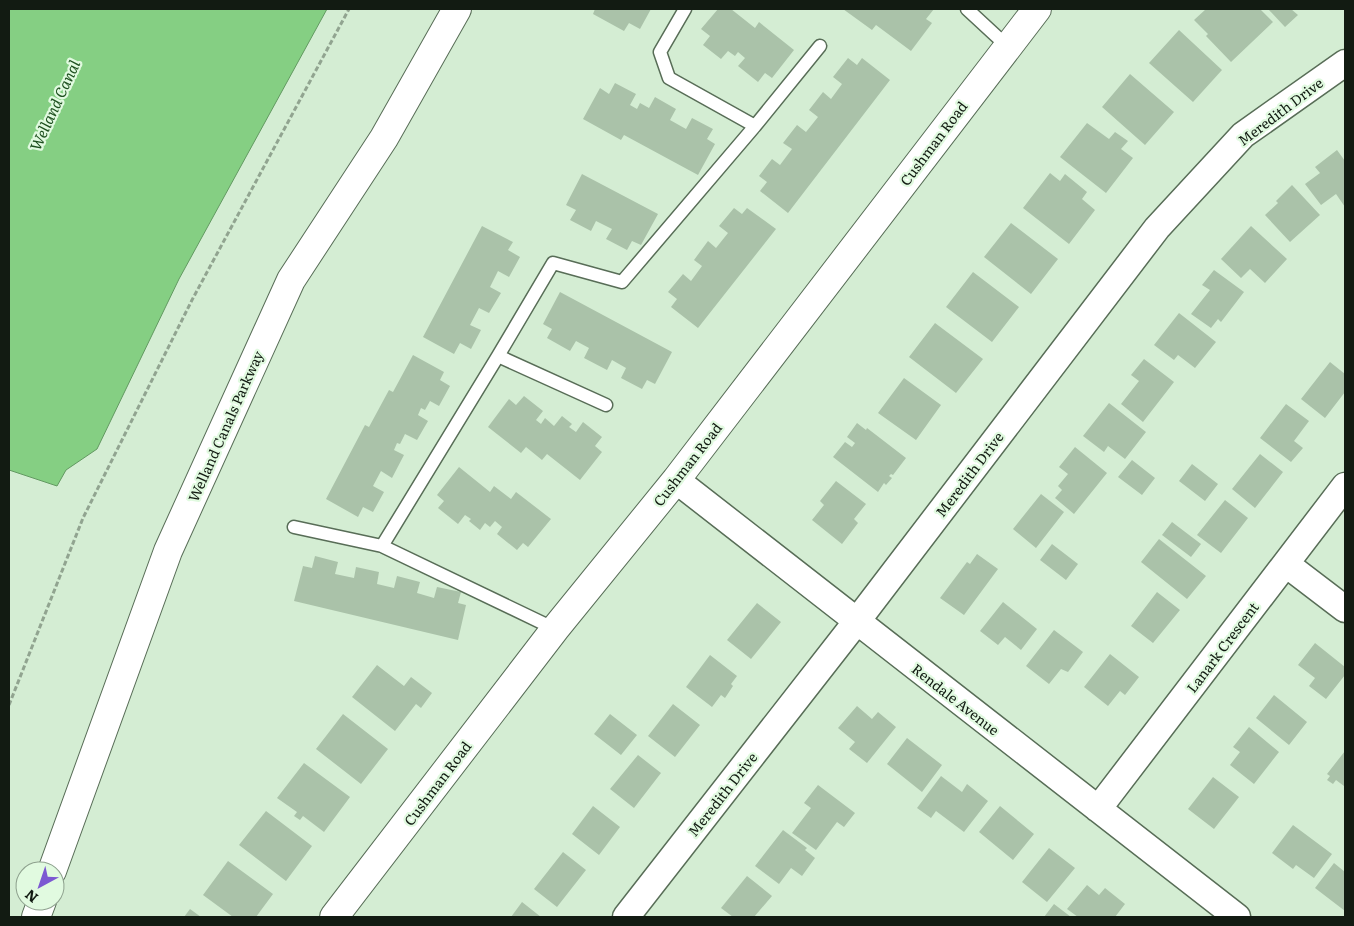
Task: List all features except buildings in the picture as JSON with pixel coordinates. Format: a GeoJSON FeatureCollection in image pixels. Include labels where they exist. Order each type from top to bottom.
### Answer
{"type":"FeatureCollection","features":[{"type":"Feature","properties":{"kind":"street","name":"Welland Canals Parkway"},"geometry":{"type":"LineString","coordinates":[[56,861],[168,551],[292,280],[384,138],[457,9]]}},
{"type":"Feature","properties":{"kind":"street","name":"Cushman Road"},"geometry":{"type":"LineString","coordinates":[[334,917],[555,629],[676,480],[1037,9]]}},
{"type":"Feature","properties":{"kind":"street","name":"Meredith Drive"},"geometry":{"type":"LineString","coordinates":[[626,917],[1157,228],[1243,135],[1345,63]]}},
{"type":"Feature","properties":{"kind":"street","name":"Rendale Avenue"},"geometry":{"type":"LineString","coordinates":[[676,480],[1236,917]]}},
{"type":"Feature","properties":{"kind":"street","name":"Lanark Crescent"},"geometry":{"type":"LineString","coordinates":[[1098,809],[1345,486]]}},
{"type":"Feature","properties":{"kind":"street"},"geometry":{"type":"LineString","coordinates":[[1286,564],[1345,609]]}},
{"type":"Feature","properties":{"kind":"lane"},"geometry":{"type":"LineString","coordinates":[[685,9],[660,52],[669,78],[755,126]]}},
{"type":"Feature","properties":{"kind":"lane"},"geometry":{"type":"LineString","coordinates":[[967,9],[1007,46]]}},
{"type":"Feature","properties":{"kind":"lane"},"geometry":{"type":"LineString","coordinates":[[382,546],[553,263],[622,282],[755,126],[820,46]]}},
{"type":"Feature","properties":{"kind":"lane"},"geometry":{"type":"LineString","coordinates":[[498,356],[606,405]]}},
{"type":"Feature","properties":{"kind":"lane"},"geometry":{"type":"LineString","coordinates":[[294,527],[382,546],[555,629]]}},
{"type":"Feature","properties":{"kind":"path"},"geometry":{"type":"LineString","coordinates":[[9,705],[83,518],[192,300],[349,9]]}},
{"type":"Feature","properties":{"kind":"water","name":"Welland Canal"},"geometry":{"type":"Polygon","coordinates":[[[9,9],[327,9],[179,279],[97,449],[66,470],[57,486],[9,470],[9,9]]]}}]}
